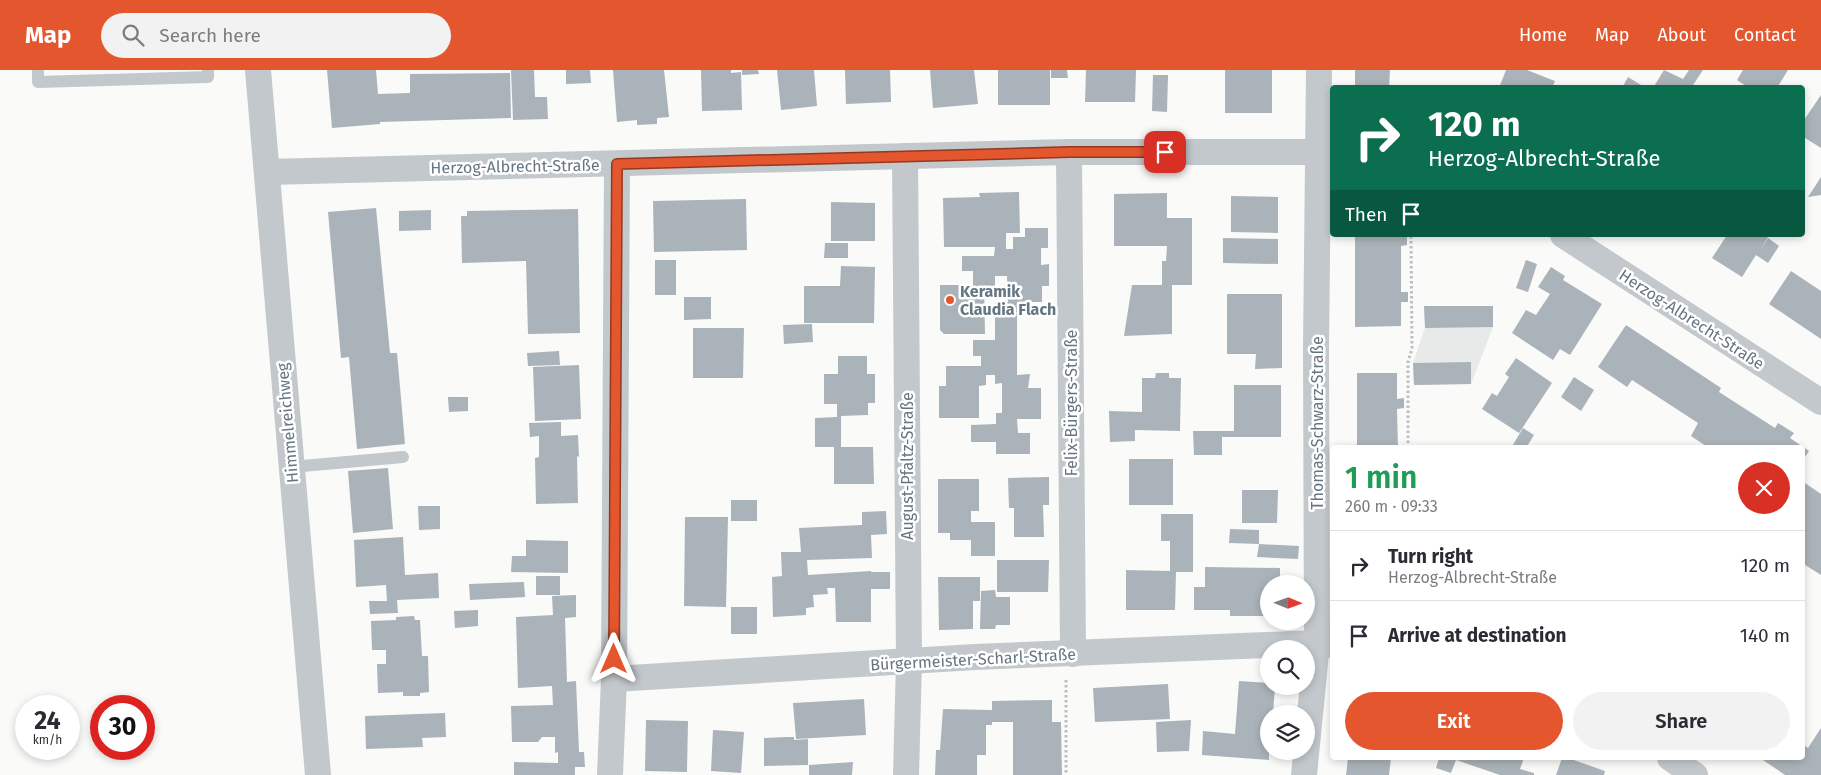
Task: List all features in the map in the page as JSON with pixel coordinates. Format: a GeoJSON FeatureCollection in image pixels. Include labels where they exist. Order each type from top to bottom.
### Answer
{"type":"FeatureCollection","features":[{"type":"Feature","properties":{"kind":"street","name":"Himmelreichweg"},"geometry":{"type":"LineString","coordinates":[[258,70],[318,775]]}},
{"type":"Feature","properties":{"kind":"street","name":"Thomas-Schwarz-Straße"},"geometry":{"type":"LineString","coordinates":[[1304,775],[1325,644],[1316,349],[1326,153],[1319,70]]}},
{"type":"Feature","properties":{"kind":"street","name":"Herzog-Albrecht-Straße"},"geometry":{"type":"LineString","coordinates":[[267,172],[1070,152],[1326,153]]}},
{"type":"Feature","properties":{"kind":"street","name":"Felix-Bürgers-Straße"},"geometry":{"type":"LineString","coordinates":[[1069,654],[1070,152]]}},
{"type":"Feature","properties":{"kind":"street","name":"August-Pfaltz-Straße"},"geometry":{"type":"LineString","coordinates":[[905,156],[909,661],[906,775]]}},
{"type":"Feature","properties":{"kind":"street"},"geometry":{"type":"LineString","coordinates":[[610,775],[614,679],[617,164]]}},
{"type":"Feature","properties":{"kind":"street","name":"Herzog-Albrecht-Straße"},"geometry":{"type":"LineString","coordinates":[[1566,237],[1821,402]]}},
{"type":"Feature","properties":{"kind":"street","name":"Bürgermeister-Scharl-Straße"},"geometry":{"type":"LineString","coordinates":[[614,679],[909,661],[1325,644]]}},
{"type":"Feature","properties":{"kind":"street"},"geometry":{"type":"LineString","coordinates":[[1673,760],[1695,775]]}},
{"type":"Feature","properties":{"kind":"lane"},"geometry":{"type":"LineString","coordinates":[[38,70],[38,82],[208,77],[208,70]]}},
{"type":"Feature","properties":{"kind":"lane"},"geometry":{"type":"LineString","coordinates":[[291,467],[403,457]]}},
{"type":"Feature","properties":{"kind":"path"},"geometry":{"type":"LineString","coordinates":[[1408,445],[1408,362],[1412,349],[1412,237]]}},
{"type":"Feature","properties":{"kind":"path"},"geometry":{"type":"LineString","coordinates":[[1066,775],[1069,654]]}},
{"type":"Feature","properties":{"kind":"shaded area"},"geometry":{"type":"Polygon","coordinates":[[[1424,306],[1493,306],[1493,327],[1471,384],[1414,385],[1413,363],[1425,328],[1424,306]]]}},
{"type":"Feature","properties":{"kind":"building"},"geometry":{"type":"Polygon","coordinates":[[[327,70],[376,70],[378,94],[410,93],[410,74],[510,73],[511,118],[380,122],[380,124],[332,128],[327,70]]]}},
{"type":"Feature","properties":{"kind":"building"},"geometry":{"type":"Polygon","coordinates":[[[511,70],[534,70],[535,97],[547,97],[548,119],[513,120],[511,70]]]}},
{"type":"Feature","properties":{"kind":"building"},"geometry":{"type":"Polygon","coordinates":[[[566,70],[590,70],[591,83],[566,84],[566,70]]]}},
{"type":"Feature","properties":{"kind":"building"},"geometry":{"type":"Polygon","coordinates":[[[613,70],[664,70],[669,117],[657,118],[657,124],[637,125],[637,120],[617,122],[613,70]]]}},
{"type":"Feature","properties":{"kind":"building"},"geometry":{"type":"Polygon","coordinates":[[[701,70],[741,72],[742,110],[702,111],[701,70]]]}},
{"type":"Feature","properties":{"kind":"building"},"geometry":{"type":"Polygon","coordinates":[[[742,70],[758,70],[759,74],[742,75],[742,70]]]}},
{"type":"Feature","properties":{"kind":"building"},"geometry":{"type":"Polygon","coordinates":[[[777,70],[814,70],[817,106],[781,110],[777,70]]]}},
{"type":"Feature","properties":{"kind":"building"},"geometry":{"type":"Polygon","coordinates":[[[845,70],[890,70],[891,102],[846,104],[845,70]]]}},
{"type":"Feature","properties":{"kind":"building"},"geometry":{"type":"Polygon","coordinates":[[[930,70],[974,70],[978,104],[933,108],[930,70]]]}},
{"type":"Feature","properties":{"kind":"building"},"geometry":{"type":"Polygon","coordinates":[[[998,70],[1050,70],[1050,105],[998,105],[998,70]]]}},
{"type":"Feature","properties":{"kind":"building"},"geometry":{"type":"Polygon","coordinates":[[[1051,70],[1067,70],[1068,78],[1051,78],[1051,70]]]}},
{"type":"Feature","properties":{"kind":"building"},"geometry":{"type":"Polygon","coordinates":[[[1086,70],[1136,70],[1135,102],[1085,102],[1086,70]]]}},
{"type":"Feature","properties":{"kind":"building"},"geometry":{"type":"Polygon","coordinates":[[[1225,70],[1272,70],[1272,113],[1225,113],[1225,70]]]}},
{"type":"Feature","properties":{"kind":"building"},"geometry":{"type":"Polygon","coordinates":[[[1355,70],[1390,70],[1389,85],[1355,85],[1355,70]]]}},
{"type":"Feature","properties":{"kind":"building"},"geometry":{"type":"Polygon","coordinates":[[[1506,70],[1527,70],[1555,81],[1553,85],[1500,85],[1506,70]]]}},
{"type":"Feature","properties":{"kind":"building"},"geometry":{"type":"Polygon","coordinates":[[[1664,70],[1683,79],[1689,70],[1703,70],[1693,85],[1655,85],[1664,70]]]}},
{"type":"Feature","properties":{"kind":"building"},"geometry":{"type":"Polygon","coordinates":[[[1743,70],[1788,70],[1779,85],[1744,85],[1737,80],[1743,70]]]}},
{"type":"Feature","properties":{"kind":"building"},"geometry":{"type":"Polygon","coordinates":[[[1153,75],[1168,75],[1167,112],[1152,111],[1153,75]]]}},
{"type":"Feature","properties":{"kind":"building"},"geometry":{"type":"Polygon","coordinates":[[[1628,77],[1641,85],[1624,85],[1628,77]]]}},
{"type":"Feature","properties":{"kind":"building"},"geometry":{"type":"Polygon","coordinates":[[[1821,95],[1821,148],[1805,138],[1805,119],[1821,95]]]}},
{"type":"Feature","properties":{"kind":"building"},"geometry":{"type":"Polygon","coordinates":[[[1821,177],[1821,195],[1808,197],[1821,177]]]}},
{"type":"Feature","properties":{"kind":"building"},"geometry":{"type":"Polygon","coordinates":[[[1019,192],[1020,233],[1006,233],[1006,249],[1013,249],[1013,237],[1025,237],[1025,228],[1048,228],[1048,248],[1041,248],[1041,265],[1049,264],[1049,286],[1042,286],[1042,302],[1017,302],[1017,375],[1030,374],[1028,388],[1041,388],[1041,419],[1017,419],[1018,433],[1030,433],[1030,454],[996,454],[996,442],[971,442],[971,425],[996,424],[996,413],[1002,413],[1002,383],[995,384],[995,375],[986,375],[986,385],[979,386],[979,418],[939,418],[939,386],[946,386],[946,366],[981,366],[981,356],[973,356],[973,340],[995,340],[995,302],[1008,302],[1007,276],[995,276],[995,286],[984,286],[985,334],[944,334],[940,330],[940,285],[973,285],[973,271],[962,271],[962,256],[994,256],[995,247],[944,247],[943,198],[980,197],[979,193],[1019,192]]]}},
{"type":"Feature","properties":{"kind":"building"},"geometry":{"type":"Polygon","coordinates":[[[1167,193],[1167,218],[1192,218],[1192,285],[1172,285],[1172,334],[1124,336],[1132,285],[1162,285],[1162,261],[1166,261],[1167,246],[1114,246],[1114,194],[1167,193]]]}},
{"type":"Feature","properties":{"kind":"building"},"geometry":{"type":"Polygon","coordinates":[[[1231,196],[1278,197],[1278,233],[1231,232],[1231,196]]]}},
{"type":"Feature","properties":{"kind":"building"},"geometry":{"type":"Polygon","coordinates":[[[746,199],[747,250],[654,252],[653,201],[746,199]]]}},
{"type":"Feature","properties":{"kind":"building"},"geometry":{"type":"Polygon","coordinates":[[[831,202],[875,203],[875,241],[831,241],[831,202]]]}},
{"type":"Feature","properties":{"kind":"building"},"geometry":{"type":"Polygon","coordinates":[[[376,208],[390,353],[397,353],[405,444],[357,449],[349,357],[341,358],[328,212],[376,208]]]}},
{"type":"Feature","properties":{"kind":"building"},"geometry":{"type":"Polygon","coordinates":[[[578,209],[580,333],[528,334],[526,261],[462,263],[461,216],[467,216],[467,211],[578,209]]]}},
{"type":"Feature","properties":{"kind":"building"},"geometry":{"type":"Polygon","coordinates":[[[431,210],[431,230],[399,231],[399,211],[431,210]]]}},
{"type":"Feature","properties":{"kind":"building"},"geometry":{"type":"Polygon","coordinates":[[[1355,237],[1407,237],[1407,245],[1401,246],[1401,292],[1408,292],[1408,302],[1401,302],[1401,326],[1355,327],[1355,237]]]}},
{"type":"Feature","properties":{"kind":"building"},"geometry":{"type":"Polygon","coordinates":[[[1726,237],[1768,237],[1760,251],[1768,238],[1779,246],[1768,263],[1756,255],[1742,277],[1712,258],[1726,237]]]}},
{"type":"Feature","properties":{"kind":"building"},"geometry":{"type":"Polygon","coordinates":[[[1223,238],[1278,239],[1278,264],[1223,263],[1223,238]]]}},
{"type":"Feature","properties":{"kind":"building"},"geometry":{"type":"Polygon","coordinates":[[[825,243],[848,243],[848,258],[824,258],[825,243]]]}},
{"type":"Feature","properties":{"kind":"building"},"geometry":{"type":"Polygon","coordinates":[[[655,260],[676,260],[676,295],[655,295],[655,260]]]}},
{"type":"Feature","properties":{"kind":"building"},"geometry":{"type":"Polygon","coordinates":[[[1526,260],[1537,264],[1528,292],[1516,288],[1526,260]]]}},
{"type":"Feature","properties":{"kind":"building"},"geometry":{"type":"Polygon","coordinates":[[[841,266],[875,267],[874,323],[804,323],[804,286],[840,286],[841,266]]]}},
{"type":"Feature","properties":{"kind":"building"},"geometry":{"type":"Polygon","coordinates":[[[1551,267],[1565,276],[1563,280],[1602,304],[1570,355],[1560,349],[1553,360],[1512,333],[1526,310],[1536,315],[1550,294],[1538,287],[1551,267]]]}},
{"type":"Feature","properties":{"kind":"building"},"geometry":{"type":"Polygon","coordinates":[[[1791,271],[1821,291],[1821,339],[1769,304],[1791,271]]]}},
{"type":"Feature","properties":{"kind":"building"},"geometry":{"type":"Polygon","coordinates":[[[1227,294],[1282,294],[1282,368],[1255,369],[1256,354],[1227,354],[1227,294]]]}},
{"type":"Feature","properties":{"kind":"building"},"geometry":{"type":"Polygon","coordinates":[[[684,297],[711,297],[711,319],[684,320],[684,297]]]}},
{"type":"Feature","properties":{"kind":"building"},"geometry":{"type":"Polygon","coordinates":[[[1424,306],[1493,306],[1493,327],[1425,328],[1424,306]]]}},
{"type":"Feature","properties":{"kind":"building"},"geometry":{"type":"Polygon","coordinates":[[[812,324],[813,342],[784,344],[783,325],[812,324]]]}},
{"type":"Feature","properties":{"kind":"building"},"geometry":{"type":"Polygon","coordinates":[[[1626,325],[1721,388],[1719,392],[1775,428],[1778,423],[1794,433],[1790,438],[1800,445],[1704,445],[1691,436],[1698,423],[1632,380],[1627,387],[1598,367],[1626,325]]]}},
{"type":"Feature","properties":{"kind":"building"},"geometry":{"type":"Polygon","coordinates":[[[693,328],[744,328],[743,378],[693,378],[693,328]]]}},
{"type":"Feature","properties":{"kind":"building"},"geometry":{"type":"Polygon","coordinates":[[[559,351],[560,365],[528,366],[527,353],[559,351]]]}},
{"type":"Feature","properties":{"kind":"building"},"geometry":{"type":"Polygon","coordinates":[[[838,356],[867,356],[867,374],[875,374],[875,403],[868,403],[868,415],[841,416],[841,447],[873,447],[874,484],[834,484],[834,447],[815,447],[815,418],[837,417],[837,404],[824,404],[824,374],[838,374],[838,356]]]}},
{"type":"Feature","properties":{"kind":"building"},"geometry":{"type":"Polygon","coordinates":[[[1516,358],[1552,383],[1519,433],[1482,409],[1492,393],[1497,396],[1509,377],[1505,374],[1516,358]]]}},
{"type":"Feature","properties":{"kind":"building"},"geometry":{"type":"Polygon","coordinates":[[[1471,362],[1471,384],[1414,385],[1413,363],[1471,362]]]}},
{"type":"Feature","properties":{"kind":"building"},"geometry":{"type":"Polygon","coordinates":[[[579,365],[581,419],[535,421],[533,367],[579,365]]]}},
{"type":"Feature","properties":{"kind":"building"},"geometry":{"type":"Polygon","coordinates":[[[1156,373],[1169,373],[1169,378],[1181,378],[1180,431],[1135,430],[1135,441],[1110,442],[1109,411],[1142,412],[1142,378],[1155,378],[1156,373]]]}},
{"type":"Feature","properties":{"kind":"building"},"geometry":{"type":"Polygon","coordinates":[[[1357,373],[1397,373],[1397,399],[1404,398],[1404,408],[1397,409],[1398,445],[1357,445],[1357,373]]]}},
{"type":"Feature","properties":{"kind":"building"},"geometry":{"type":"Polygon","coordinates":[[[1574,377],[1594,390],[1581,411],[1561,397],[1574,377]]]}},
{"type":"Feature","properties":{"kind":"building"},"geometry":{"type":"Polygon","coordinates":[[[1234,385],[1281,385],[1281,437],[1222,437],[1222,455],[1194,455],[1193,431],[1234,431],[1234,385]]]}},
{"type":"Feature","properties":{"kind":"building"},"geometry":{"type":"Polygon","coordinates":[[[448,397],[468,397],[468,411],[449,412],[448,397]]]}},
{"type":"Feature","properties":{"kind":"building"},"geometry":{"type":"Polygon","coordinates":[[[561,422],[561,436],[578,435],[578,503],[536,504],[535,458],[539,457],[539,436],[530,437],[529,423],[561,422]]]}},
{"type":"Feature","properties":{"kind":"building"},"geometry":{"type":"Polygon","coordinates":[[[1523,428],[1534,435],[1528,445],[1513,445],[1523,428]]]}},
{"type":"Feature","properties":{"kind":"building"},"geometry":{"type":"Polygon","coordinates":[[[1805,448],[1809,451],[1805,457],[1805,448]]]}},
{"type":"Feature","properties":{"kind":"building"},"geometry":{"type":"Polygon","coordinates":[[[1129,459],[1173,459],[1173,505],[1129,505],[1129,459]]]}},
{"type":"Feature","properties":{"kind":"building"},"geometry":{"type":"Polygon","coordinates":[[[388,468],[393,529],[353,533],[348,471],[388,468]]]}},
{"type":"Feature","properties":{"kind":"building"},"geometry":{"type":"Polygon","coordinates":[[[1049,477],[1049,505],[1043,505],[1044,537],[1014,537],[1014,508],[1009,508],[1008,478],[1049,477]]]}},
{"type":"Feature","properties":{"kind":"building"},"geometry":{"type":"Polygon","coordinates":[[[938,479],[979,479],[979,511],[971,511],[971,522],[995,522],[995,556],[971,556],[971,540],[950,540],[950,533],[938,533],[938,479]]]}},
{"type":"Feature","properties":{"kind":"building"},"geometry":{"type":"Polygon","coordinates":[[[1805,483],[1821,494],[1821,575],[1805,565],[1805,483]]]}},
{"type":"Feature","properties":{"kind":"building"},"geometry":{"type":"Polygon","coordinates":[[[1242,490],[1278,490],[1277,523],[1242,523],[1242,490]]]}},
{"type":"Feature","properties":{"kind":"building"},"geometry":{"type":"Polygon","coordinates":[[[731,500],[757,500],[757,521],[731,521],[731,500]]]}},
{"type":"Feature","properties":{"kind":"building"},"geometry":{"type":"Polygon","coordinates":[[[418,506],[440,506],[440,529],[419,530],[418,506]]]}},
{"type":"Feature","properties":{"kind":"building"},"geometry":{"type":"Polygon","coordinates":[[[886,511],[887,534],[871,535],[872,558],[807,560],[808,575],[871,571],[890,572],[890,589],[871,589],[871,622],[836,622],[835,588],[827,588],[828,594],[813,595],[814,607],[806,608],[806,615],[773,617],[772,577],[782,576],[781,552],[801,552],[799,528],[862,525],[862,512],[886,511]]]}},
{"type":"Feature","properties":{"kind":"building"},"geometry":{"type":"Polygon","coordinates":[[[1161,514],[1193,514],[1193,572],[1176,572],[1175,610],[1126,610],[1126,570],[1170,571],[1170,541],[1161,541],[1161,514]]]}},
{"type":"Feature","properties":{"kind":"building"},"geometry":{"type":"Polygon","coordinates":[[[685,517],[728,517],[726,607],[684,606],[685,517]]]}},
{"type":"Feature","properties":{"kind":"building"},"geometry":{"type":"Polygon","coordinates":[[[1230,529],[1259,530],[1259,544],[1229,543],[1230,529]]]}},
{"type":"Feature","properties":{"kind":"building"},"geometry":{"type":"Polygon","coordinates":[[[403,537],[405,575],[438,573],[439,598],[397,600],[398,613],[370,614],[369,601],[387,601],[386,585],[356,587],[354,540],[403,537]]]}},
{"type":"Feature","properties":{"kind":"building"},"geometry":{"type":"Polygon","coordinates":[[[526,540],[568,541],[568,573],[511,572],[512,556],[526,556],[526,540]]]}},
{"type":"Feature","properties":{"kind":"building"},"geometry":{"type":"Polygon","coordinates":[[[1259,544],[1299,546],[1298,559],[1257,557],[1259,544]]]}},
{"type":"Feature","properties":{"kind":"building"},"geometry":{"type":"Polygon","coordinates":[[[997,560],[1049,560],[1048,592],[997,592],[997,560]]]}},
{"type":"Feature","properties":{"kind":"building"},"geometry":{"type":"Polygon","coordinates":[[[1205,567],[1280,568],[1280,575],[1260,575],[1260,616],[1230,616],[1230,610],[1194,610],[1194,587],[1205,587],[1205,567]]]}},
{"type":"Feature","properties":{"kind":"building"},"geometry":{"type":"Polygon","coordinates":[[[536,576],[560,576],[560,595],[536,595],[536,576]]]}},
{"type":"Feature","properties":{"kind":"building"},"geometry":{"type":"Polygon","coordinates":[[[938,577],[980,577],[980,601],[973,601],[973,629],[939,630],[938,577]]]}},
{"type":"Feature","properties":{"kind":"building"},"geometry":{"type":"Polygon","coordinates":[[[524,582],[525,597],[470,600],[469,584],[524,582]]]}},
{"type":"Feature","properties":{"kind":"building"},"geometry":{"type":"Polygon","coordinates":[[[995,590],[996,597],[1010,597],[1010,625],[996,625],[995,629],[980,629],[981,591],[995,590]]]}},
{"type":"Feature","properties":{"kind":"building"},"geometry":{"type":"Polygon","coordinates":[[[576,595],[576,617],[565,618],[567,682],[576,681],[579,752],[584,752],[585,767],[575,767],[575,775],[514,775],[514,762],[558,763],[558,752],[555,753],[555,737],[542,737],[538,742],[512,742],[511,706],[553,705],[552,686],[518,688],[516,617],[553,615],[552,596],[576,595]]]}},
{"type":"Feature","properties":{"kind":"building"},"geometry":{"type":"Polygon","coordinates":[[[731,607],[757,607],[757,634],[731,634],[731,607]]]}},
{"type":"Feature","properties":{"kind":"building"},"geometry":{"type":"Polygon","coordinates":[[[478,610],[478,626],[455,628],[454,611],[478,610]]]}},
{"type":"Feature","properties":{"kind":"building"},"geometry":{"type":"Polygon","coordinates":[[[414,616],[415,620],[420,620],[422,656],[428,656],[429,692],[420,693],[420,696],[403,696],[403,692],[378,693],[377,664],[386,664],[386,650],[372,650],[371,621],[396,620],[396,617],[414,616]]]}},
{"type":"Feature","properties":{"kind":"building"},"geometry":{"type":"Polygon","coordinates":[[[1239,681],[1260,682],[1260,695],[1274,695],[1274,705],[1260,705],[1260,759],[1202,755],[1203,731],[1235,734],[1239,681]]]}},
{"type":"Feature","properties":{"kind":"building"},"geometry":{"type":"Polygon","coordinates":[[[1168,684],[1170,719],[1095,722],[1093,688],[1168,684]]]}},
{"type":"Feature","properties":{"kind":"building"},"geometry":{"type":"Polygon","coordinates":[[[864,699],[866,735],[796,739],[793,703],[864,699]]]}},
{"type":"Feature","properties":{"kind":"building"},"geometry":{"type":"Polygon","coordinates":[[[1052,700],[1052,722],[1061,722],[1062,775],[1013,775],[1013,722],[992,722],[992,725],[986,725],[986,755],[977,755],[977,775],[935,775],[936,750],[940,750],[943,709],[992,710],[992,701],[1052,700]]]}},
{"type":"Feature","properties":{"kind":"building"},"geometry":{"type":"Polygon","coordinates":[[[445,713],[446,737],[422,738],[423,747],[366,749],[365,716],[445,713]]]}},
{"type":"Feature","properties":{"kind":"building"},"geometry":{"type":"Polygon","coordinates":[[[646,720],[688,721],[687,772],[645,771],[646,720]]]}},
{"type":"Feature","properties":{"kind":"building"},"geometry":{"type":"Polygon","coordinates":[[[1191,720],[1189,751],[1157,752],[1156,722],[1191,720]]]}},
{"type":"Feature","properties":{"kind":"building"},"geometry":{"type":"Polygon","coordinates":[[[1821,728],[1821,775],[1785,775],[1763,760],[1805,760],[1805,746],[1808,748],[1821,728]]]}},
{"type":"Feature","properties":{"kind":"building"},"geometry":{"type":"Polygon","coordinates":[[[713,730],[744,732],[741,773],[711,771],[713,730]]]}},
{"type":"Feature","properties":{"kind":"building"},"geometry":{"type":"Polygon","coordinates":[[[794,737],[794,740],[808,739],[808,765],[764,766],[764,738],[794,737]]]}},
{"type":"Feature","properties":{"kind":"building"},"geometry":{"type":"Polygon","coordinates":[[[1348,760],[1391,760],[1389,775],[1346,775],[1348,760]]]}},
{"type":"Feature","properties":{"kind":"building"},"geometry":{"type":"Polygon","coordinates":[[[1438,760],[1456,760],[1451,773],[1436,768],[1438,760]]]}},
{"type":"Feature","properties":{"kind":"building"},"geometry":{"type":"Polygon","coordinates":[[[1456,760],[1523,760],[1520,769],[1534,773],[1534,775],[1500,775],[1456,760]]]}},
{"type":"Feature","properties":{"kind":"building"},"geometry":{"type":"Polygon","coordinates":[[[1561,760],[1574,760],[1605,771],[1604,775],[1556,775],[1561,760]]]}},
{"type":"Feature","properties":{"kind":"building"},"geometry":{"type":"Polygon","coordinates":[[[853,762],[852,775],[809,775],[809,765],[853,762]]]}},
{"type":"Feature","properties":{"kind":"place","name":"Keramik Claudia Flach"},"geometry":{"type":"Point","coordinates":[950,300]}},
{"type":"Feature","properties":{"kind":"route"},"geometry":{"type":"LineString","coordinates":[[614,659],[617,164],[1070,152],[1165,152]]}}]}
